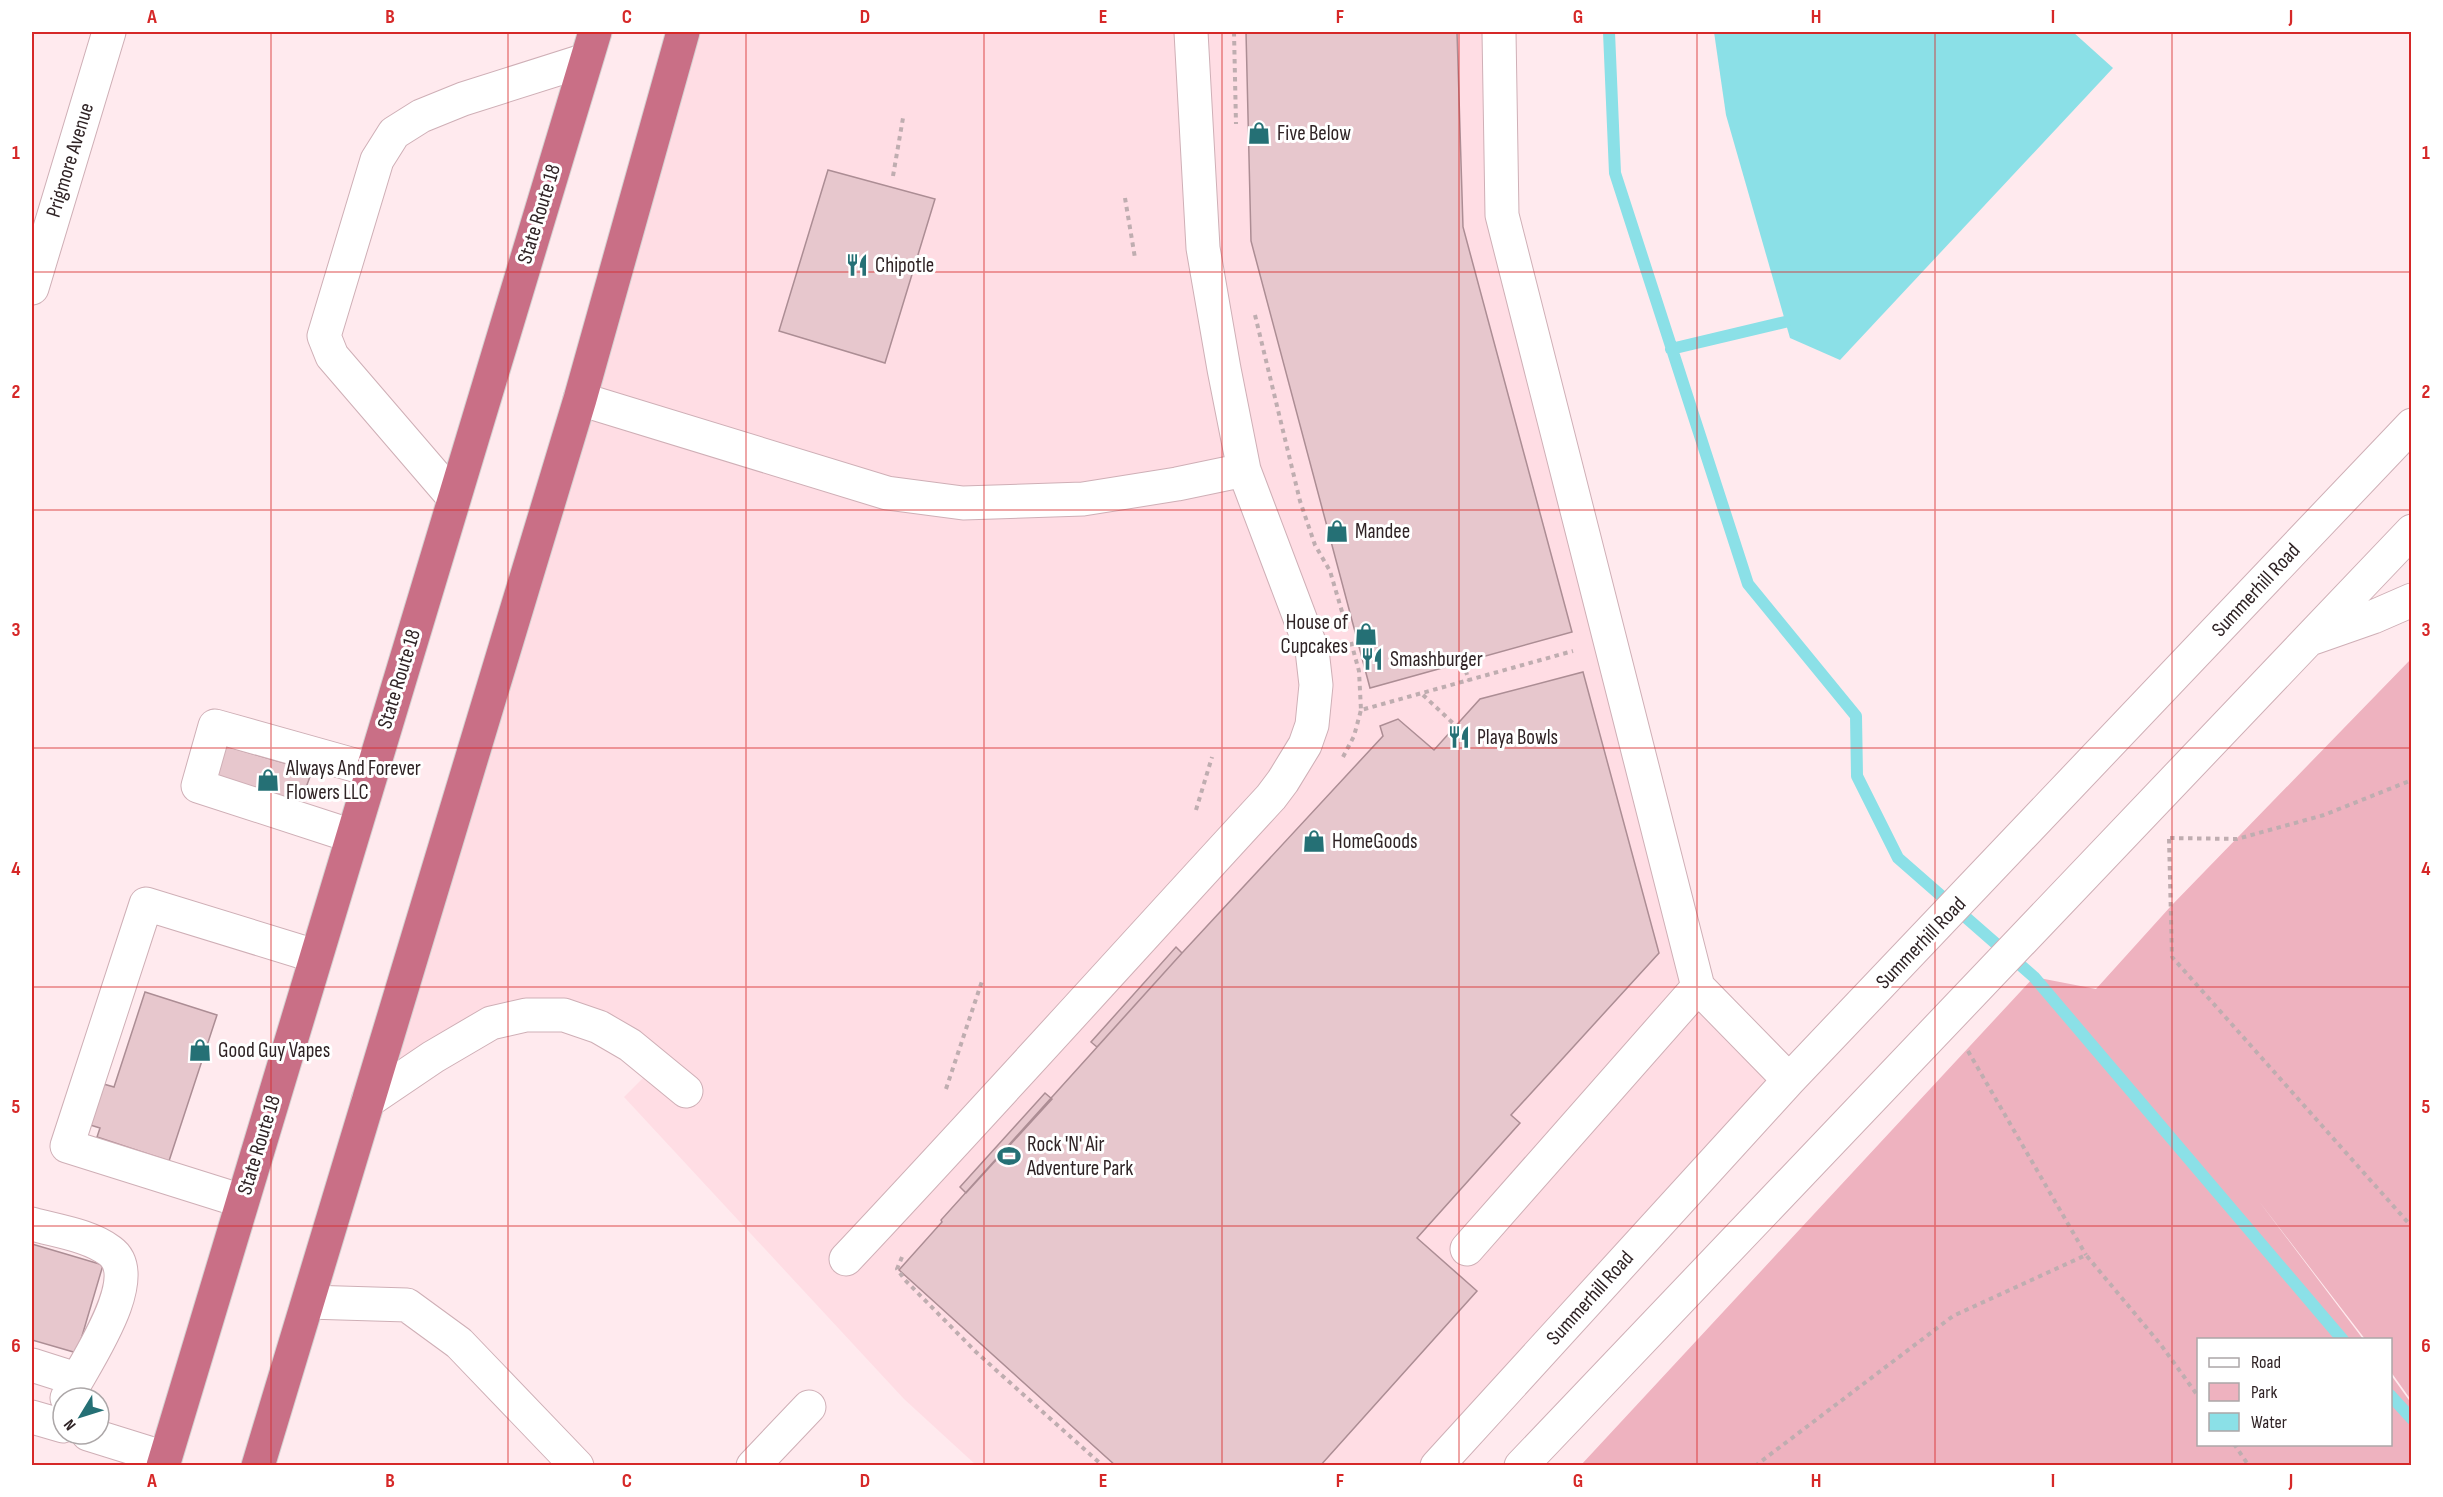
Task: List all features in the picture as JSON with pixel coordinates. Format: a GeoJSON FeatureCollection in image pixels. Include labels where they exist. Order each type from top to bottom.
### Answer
{"type":"FeatureCollection","features":[{"type":"Feature","properties":{"kind":"highway"},"geometry":{"type":"LineString","coordinates":[[258,1466],[580,399],[683,32]]}},
{"type":"Feature","properties":{"kind":"highway","name":"State Route 18"},"geometry":{"type":"LineString","coordinates":[[164,1462],[590,46]]}},
{"type":"Feature","properties":{"kind":"street","name":"Prigmore Avenue"},"geometry":{"type":"LineString","coordinates":[[32,288],[109,32]]}},
{"type":"Feature","properties":{"kind":"street"},"geometry":{"type":"LineString","coordinates":[[846,1259],[993,1103],[1104,977],[1270,797],[1283,782],[1305,745],[1312,725],[1316,686],[1312,650],[1244,470],[1203,248],[1191,32]]}},
{"type":"Feature","properties":{"kind":"street"},"geometry":{"type":"LineString","coordinates":[[1499,32],[1502,215],[1698,987],[1789,1080]]}},
{"type":"Feature","properties":{"kind":"street"},"geometry":{"type":"LineString","coordinates":[[454,498],[332,356],[324,336],[377,160],[394,133],[421,116],[590,46]]}},
{"type":"Feature","properties":{"kind":"street"},"geometry":{"type":"LineString","coordinates":[[580,399],[887,493],[963,502],[1083,499],[1177,484],[1244,470]]}},
{"type":"Feature","properties":{"kind":"street","name":"Summerhill Road"},"geometry":{"type":"LineString","coordinates":[[1437,1466],[1789,1080],[2412,425]]}},
{"type":"Feature","properties":{"kind":"street"},"geometry":{"type":"LineString","coordinates":[[1521,1466],[2412,531]]}},
{"type":"Feature","properties":{"kind":"street"},"geometry":{"type":"LineString","coordinates":[[2306,640],[2373,617],[2412,600]]}},
{"type":"Feature","properties":{"kind":"street"},"geometry":{"type":"LineString","coordinates":[[352,836],[198,786],[215,726],[372,770]]}},
{"type":"Feature","properties":{"kind":"street"},"geometry":{"type":"LineString","coordinates":[[242,1201],[67,1146],[146,904],[315,956]]}},
{"type":"Feature","properties":{"kind":"street"},"geometry":{"type":"LineString","coordinates":[[1467,1249],[1698,987]]}},
{"type":"Feature","properties":{"kind":"street"},"geometry":{"type":"LineString","coordinates":[[368,1101],[433,1057],[491,1023],[526,1015],[564,1016],[599,1027],[630,1045],[686,1091]]}},
{"type":"Feature","properties":{"kind":"street"},"geometry":{"type":"LineString","coordinates":[[32,1224],[100,1244],[114,1253],[120,1269],[121,1286],[113,1311],[96,1348],[73,1386]]}},
{"type":"Feature","properties":{"kind":"street"},"geometry":{"type":"LineString","coordinates":[[308,1302],[407,1305],[459,1343],[577,1466]]}},
{"type":"Feature","properties":{"kind":"street"},"geometry":{"type":"LineString","coordinates":[[32,1365],[51,1395]]}},
{"type":"Feature","properties":{"kind":"street"},"geometry":{"type":"LineString","coordinates":[[753,1466],[809,1407]]}},
{"type":"Feature","properties":{"kind":"street"},"geometry":{"type":"LineString","coordinates":[[111,1442],[164,1462]]}},
{"type":"Feature","properties":{"kind":"path"},"geometry":{"type":"LineString","coordinates":[[1234,32],[1237,135]]}},
{"type":"Feature","properties":{"kind":"path"},"geometry":{"type":"LineString","coordinates":[[893,176],[903,118]]}},
{"type":"Feature","properties":{"kind":"path"},"geometry":{"type":"LineString","coordinates":[[1125,198],[1135,258]]}},
{"type":"Feature","properties":{"kind":"path"},"geometry":{"type":"LineString","coordinates":[[1253,307],[1300,501],[1315,545],[1330,571],[1359,671],[1361,710],[1354,736],[1340,763]]}},
{"type":"Feature","properties":{"kind":"path"},"geometry":{"type":"LineString","coordinates":[[1361,710],[1577,650]]}},
{"type":"Feature","properties":{"kind":"path"},"geometry":{"type":"LineString","coordinates":[[1463,662],[1468,681]]}},
{"type":"Feature","properties":{"kind":"path"},"geometry":{"type":"LineString","coordinates":[[1422,694],[1456,726]]}},
{"type":"Feature","properties":{"kind":"path"},"geometry":{"type":"LineString","coordinates":[[1196,810],[1212,757]]}},
{"type":"Feature","properties":{"kind":"path"},"geometry":{"type":"LineString","coordinates":[[2161,847],[2169,838],[2237,838],[2324,815],[2412,780]]}},
{"type":"Feature","properties":{"kind":"path"},"geometry":{"type":"LineString","coordinates":[[2169,838],[2172,957],[2412,1227]]}},
{"type":"Feature","properties":{"kind":"path"},"geometry":{"type":"LineString","coordinates":[[946,1089],[982,981]]}},
{"type":"Feature","properties":{"kind":"path"},"geometry":{"type":"LineString","coordinates":[[1974,1041],[1967,1050],[2086,1255],[2161,1345],[2197,1393]]}},
{"type":"Feature","properties":{"kind":"path"},"geometry":{"type":"LineString","coordinates":[[909,1249],[901,1258],[897,1269],[905,1280],[975,1352],[1103,1466]]}},
{"type":"Feature","properties":{"kind":"path"},"geometry":{"type":"LineString","coordinates":[[1755,1466],[1953,1316],[2086,1255]]}},
{"type":"Feature","properties":{"kind":"path"},"geometry":{"type":"LineString","coordinates":[[2235,1446],[2249,1466]]}},
{"type":"Feature","properties":{"kind":"shaded area"},"geometry":{"type":"Polygon","coordinates":[[[684,32],[1499,32],[1502,215],[1698,987],[1789,1080],[1437,1465],[976,1465],[904,1399],[624,1097],[655,1066],[526,1015],[368,1101],[684,32]]]}},
{"type":"Feature","properties":{"kind":"green space"},"geometry":{"type":"Polygon","coordinates":[[[2411,659],[2411,1400],[2392,1373],[2392,1338],[2364,1338],[2258,1200],[2362,1338],[2197,1338],[2197,1446],[2392,1446],[2392,1376],[2411,1403],[2411,1465],[1581,1465],[2034,977],[2096,989],[2171,906],[2411,659]]]}},
{"type":"Feature","properties":{"kind":"water"},"geometry":{"type":"Polygon","coordinates":[[[1714,32],[2073,32],[2113,68],[1840,360],[1790,338],[1726,115],[1714,32]]]}},
{"type":"Feature","properties":{"kind":"building"},"geometry":{"type":"Polygon","coordinates":[[[1246,32],[1457,32],[1463,227],[1572,632],[1370,688],[1251,241],[1246,32]]]}},
{"type":"Feature","properties":{"kind":"building","name":"Chipotle"},"geometry":{"type":"Polygon","coordinates":[[[828,170],[935,199],[885,363],[779,331],[828,170]]]}},
{"type":"Feature","properties":{"kind":"building"},"geometry":{"type":"Polygon","coordinates":[[[1583,672],[1659,953],[1511,1115],[1520,1123],[1417,1238],[1477,1291],[1320,1466],[1116,1466],[899,1270],[942,1222],[941,1220],[1182,953],[1383,736],[1380,726],[1398,719],[1434,750],[1480,699],[1583,672]]]}},
{"type":"Feature","properties":{"kind":"building"},"geometry":{"type":"Polygon","coordinates":[[[226,746],[312,771],[299,807],[216,778],[226,746]]]}},
{"type":"Feature","properties":{"kind":"building"},"geometry":{"type":"Polygon","coordinates":[[[1176,947],[1182,953],[1097,1047],[1091,1042],[1176,947]]]}},
{"type":"Feature","properties":{"kind":"building"},"geometry":{"type":"Polygon","coordinates":[[[145,992],[217,1015],[169,1161],[97,1137],[100,1128],[87,1124],[100,1083],[114,1087],[145,992]]]}},
{"type":"Feature","properties":{"kind":"building"},"geometry":{"type":"Polygon","coordinates":[[[1045,1093],[1052,1099],[966,1193],[960,1187],[1045,1093]]]}},
{"type":"Feature","properties":{"kind":"building"},"geometry":{"type":"Polygon","coordinates":[[[32,1244],[103,1265],[77,1353],[32,1340],[32,1244]]]}},
{"type":"Feature","properties":{"kind":"waterway"},"geometry":{"type":"LineString","coordinates":[[1609,32],[1615,173],[1748,584],[1856,716],[1857,776],[1898,858],[2034,977],[2341,1338]]}},
{"type":"Feature","properties":{"kind":"waterway"},"geometry":{"type":"LineString","coordinates":[[1671,349],[1785,322]]}},
{"type":"Feature","properties":{"kind":"waterway"},"geometry":{"type":"LineString","coordinates":[[2392,1397],[2412,1419]]}},
{"type":"Feature","properties":{"kind":"place","name":"Five Below"},"geometry":{"type":"Point","coordinates":[1259,133]}},
{"type":"Feature","properties":{"kind":"place","name":"Chipotle"},"geometry":{"type":"Point","coordinates":[857,265]}},
{"type":"Feature","properties":{"kind":"place","name":"Mandee"},"geometry":{"type":"Point","coordinates":[1337,531]}},
{"type":"Feature","properties":{"kind":"place","name":"House of Cupcakes"},"geometry":{"type":"Point","coordinates":[1366,634]}},
{"type":"Feature","properties":{"kind":"place","name":"Smashburger"},"geometry":{"type":"Point","coordinates":[1372,659]}},
{"type":"Feature","properties":{"kind":"place","name":"Playa Bowls"},"geometry":{"type":"Point","coordinates":[1459,737]}},
{"type":"Feature","properties":{"kind":"place","name":"Always And Forever Flowers LLC"},"geometry":{"type":"Point","coordinates":[268,780]}},
{"type":"Feature","properties":{"kind":"place","name":"HomeGoods"},"geometry":{"type":"Point","coordinates":[1314,841]}},
{"type":"Feature","properties":{"kind":"place","name":"Good Guy Vapes"},"geometry":{"type":"Point","coordinates":[200,1050]}},
{"type":"Feature","properties":{"kind":"place","name":"Rock 'N' Air Adventure Park"},"geometry":{"type":"Point","coordinates":[1009,1156]}}]}
